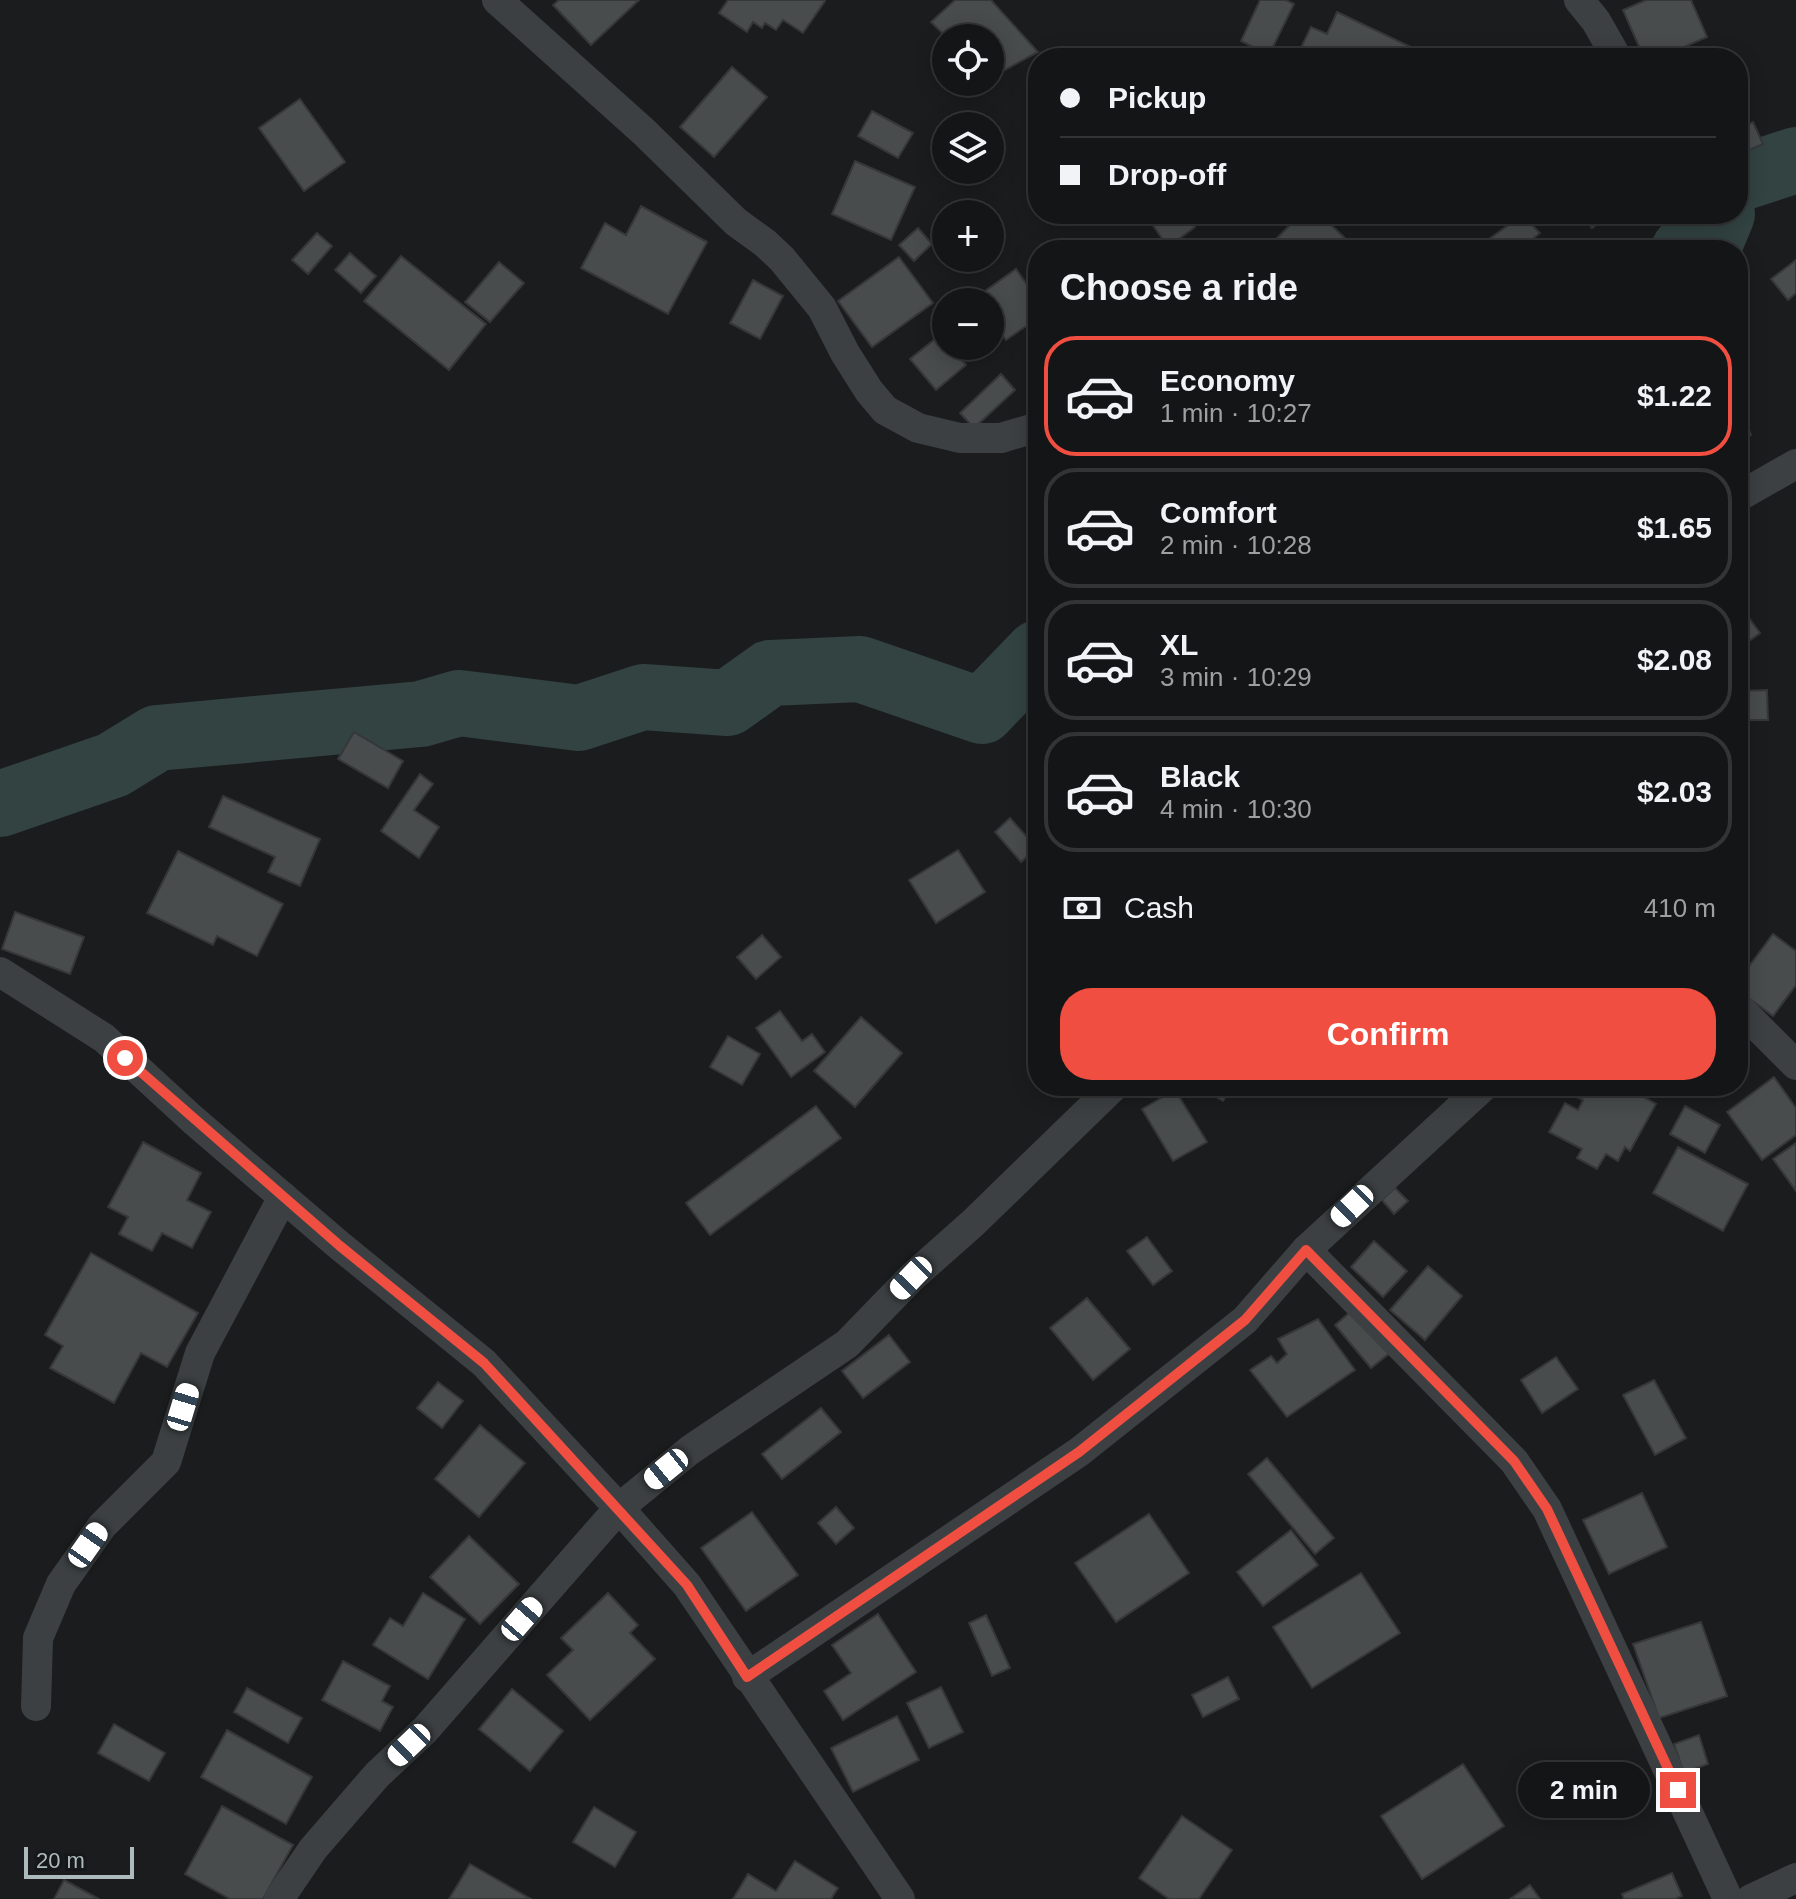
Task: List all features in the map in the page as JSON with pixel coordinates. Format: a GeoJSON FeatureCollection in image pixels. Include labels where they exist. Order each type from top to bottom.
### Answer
{"type":"FeatureCollection","features":[{"type":"Feature","properties":{"kind":"street"},"geometry":{"type":"LineString","coordinates":[[497,0],[644,132],[736,222],[782,259],[822,308],[845,353],[885,410],[918,428],[960,438],[1001,438],[1028,430]]}},
{"type":"Feature","properties":{"kind":"street"},"geometry":{"type":"LineString","coordinates":[[1579,0],[1611,48]]}},
{"type":"Feature","properties":{"kind":"street"},"geometry":{"type":"LineString","coordinates":[[1748,491],[1796,464]]}},
{"type":"Feature","properties":{"kind":"street"},"geometry":{"type":"LineString","coordinates":[[0,972],[104,1038],[283,1197],[484,1363],[687,1585],[900,1899]]}},
{"type":"Feature","properties":{"kind":"street"},"geometry":{"type":"LineString","coordinates":[[1748,1017],[1796,1065]]}},
{"type":"Feature","properties":{"kind":"street"},"geometry":{"type":"LineString","coordinates":[[279,1899],[313,1849],[368,1786],[425,1730],[619,1508],[690,1450],[847,1344],[911,1278],[973,1223],[1104,1096]]}},
{"type":"Feature","properties":{"kind":"street"},"geometry":{"type":"LineString","coordinates":[[747,1677],[1079,1452],[1245,1320],[1306,1250],[1473,1096]]}},
{"type":"Feature","properties":{"kind":"street"},"geometry":{"type":"LineString","coordinates":[[36,1706],[38,1638],[61,1584],[102,1526],[166,1462],[200,1353],[283,1197]]}},
{"type":"Feature","properties":{"kind":"street"},"geometry":{"type":"LineString","coordinates":[[1306,1250],[1514,1461],[1547,1509],[1728,1899]]}},
{"type":"Feature","properties":{"kind":"street"},"geometry":{"type":"LineString","coordinates":[[1751,1899],[1796,1878]]}},
{"type":"Feature","properties":{"kind":"building"},"geometry":{"type":"Polygon","coordinates":[[[559,0],[639,0],[591,45],[553,5],[559,0]]]}},
{"type":"Feature","properties":{"kind":"building"},"geometry":{"type":"Polygon","coordinates":[[[728,0],[825,1],[803,33],[783,20],[776,30],[765,23],[762,28],[753,22],[747,32],[719,13],[728,0]]]}},
{"type":"Feature","properties":{"kind":"building"},"geometry":{"type":"Polygon","coordinates":[[[955,0],[991,0],[1034,48],[1028,48],[1028,57],[1004,70],[1004,24],[931,22],[955,0]]]}},
{"type":"Feature","properties":{"kind":"building"},"geometry":{"type":"Polygon","coordinates":[[[1260,0],[1286,0],[1294,4],[1272,48],[1255,48],[1241,41],[1260,0]]]}},
{"type":"Feature","properties":{"kind":"building"},"geometry":{"type":"Polygon","coordinates":[[[1646,0],[1691,0],[1707,37],[1682,48],[1640,48],[1623,10],[1646,0]]]}},
{"type":"Feature","properties":{"kind":"building"},"geometry":{"type":"Polygon","coordinates":[[[1337,12],[1413,48],[1301,48],[1311,27],[1327,34],[1337,12]]]}},
{"type":"Feature","properties":{"kind":"building"},"geometry":{"type":"Polygon","coordinates":[[[732,67],[767,97],[714,157],[680,127],[732,67]]]}},
{"type":"Feature","properties":{"kind":"building"},"geometry":{"type":"Polygon","coordinates":[[[300,99],[345,162],[304,191],[259,128],[300,99]]]}},
{"type":"Feature","properties":{"kind":"building"},"geometry":{"type":"Polygon","coordinates":[[[872,111],[913,133],[898,158],[858,136],[872,111]]]}},
{"type":"Feature","properties":{"kind":"building"},"geometry":{"type":"Polygon","coordinates":[[[1753,122],[1763,144],[1748,151],[1748,124],[1753,122]]]}},
{"type":"Feature","properties":{"kind":"building"},"geometry":{"type":"Polygon","coordinates":[[[855,161],[915,187],[891,240],[832,214],[855,161]]]}},
{"type":"Feature","properties":{"kind":"building"},"geometry":{"type":"Polygon","coordinates":[[[641,206],[707,242],[668,314],[581,268],[605,223],[626,235],[641,206]]]}},
{"type":"Feature","properties":{"kind":"building"},"geometry":{"type":"Polygon","coordinates":[[[1152,224],[1192,224],[1195,227],[1177,240],[1163,240],[1152,224]]]}},
{"type":"Feature","properties":{"kind":"building"},"geometry":{"type":"Polygon","coordinates":[[[1291,224],[1330,224],[1347,240],[1275,240],[1291,224]]]}},
{"type":"Feature","properties":{"kind":"building"},"geometry":{"type":"Polygon","coordinates":[[[1510,224],[1531,224],[1540,233],[1531,240],[1488,240],[1510,224]]]}},
{"type":"Feature","properties":{"kind":"building"},"geometry":{"type":"Polygon","coordinates":[[[918,228],[932,244],[914,261],[899,245],[918,228]]]}},
{"type":"Feature","properties":{"kind":"building"},"geometry":{"type":"Polygon","coordinates":[[[317,233],[332,246],[308,274],[292,260],[317,233]]]}},
{"type":"Feature","properties":{"kind":"building"},"geometry":{"type":"Polygon","coordinates":[[[350,253],[376,276],[361,293],[335,270],[350,253]]]}},
{"type":"Feature","properties":{"kind":"building"},"geometry":{"type":"Polygon","coordinates":[[[401,256],[486,324],[449,370],[364,301],[401,256]]]}},
{"type":"Feature","properties":{"kind":"building"},"geometry":{"type":"Polygon","coordinates":[[[899,257],[932,304],[872,347],[838,301],[899,257]]]}},
{"type":"Feature","properties":{"kind":"building"},"geometry":{"type":"Polygon","coordinates":[[[1796,260],[1796,293],[1788,300],[1771,279],[1796,260]]]}},
{"type":"Feature","properties":{"kind":"building"},"geometry":{"type":"Polygon","coordinates":[[[499,262],[524,283],[490,322],[465,302],[499,262]]]}},
{"type":"Feature","properties":{"kind":"building"},"geometry":{"type":"Polygon","coordinates":[[[1016,269],[1028,286],[1028,325],[1006,340],[1004,288],[989,288],[1016,269]]]}},
{"type":"Feature","properties":{"kind":"building"},"geometry":{"type":"Polygon","coordinates":[[[753,280],[783,296],[760,339],[730,323],[753,280]]]}},
{"type":"Feature","properties":{"kind":"building"},"geometry":{"type":"Polygon","coordinates":[[[932,341],[932,360],[962,360],[966,365],[936,390],[910,359],[932,341]]]}},
{"type":"Feature","properties":{"kind":"building"},"geometry":{"type":"Polygon","coordinates":[[[1001,374],[1015,390],[974,428],[960,413],[1001,374]]]}},
{"type":"Feature","properties":{"kind":"building"},"geometry":{"type":"Polygon","coordinates":[[[1748,617],[1760,633],[1748,642],[1748,617]]]}},
{"type":"Feature","properties":{"kind":"building"},"geometry":{"type":"Polygon","coordinates":[[[1767,690],[1768,720],[1748,720],[1748,691],[1767,690]]]}},
{"type":"Feature","properties":{"kind":"building"},"geometry":{"type":"Polygon","coordinates":[[[354,732],[403,761],[388,788],[338,759],[354,732]]]}},
{"type":"Feature","properties":{"kind":"building"},"geometry":{"type":"Polygon","coordinates":[[[420,774],[433,784],[414,810],[439,827],[419,858],[381,831],[420,774]]]}},
{"type":"Feature","properties":{"kind":"building"},"geometry":{"type":"Polygon","coordinates":[[[223,796],[320,839],[300,886],[268,872],[275,857],[209,827],[223,796]]]}},
{"type":"Feature","properties":{"kind":"building"},"geometry":{"type":"Polygon","coordinates":[[[1010,818],[1028,838],[1028,856],[1021,862],[995,832],[1010,818]]]}},
{"type":"Feature","properties":{"kind":"building"},"geometry":{"type":"Polygon","coordinates":[[[958,850],[985,892],[936,923],[909,880],[958,850]]]}},
{"type":"Feature","properties":{"kind":"building"},"geometry":{"type":"Polygon","coordinates":[[[178,851],[283,904],[257,956],[217,936],[213,945],[147,913],[178,851]]]}},
{"type":"Feature","properties":{"kind":"building"},"geometry":{"type":"Polygon","coordinates":[[[15,912],[84,937],[70,974],[2,949],[15,912]]]}},
{"type":"Feature","properties":{"kind":"building"},"geometry":{"type":"Polygon","coordinates":[[[1773,934],[1796,951],[1796,985],[1773,1016],[1748,997],[1748,968],[1773,934]]]}},
{"type":"Feature","properties":{"kind":"building"},"geometry":{"type":"Polygon","coordinates":[[[762,935],[781,957],[756,979],[737,957],[762,935]]]}},
{"type":"Feature","properties":{"kind":"building"},"geometry":{"type":"Polygon","coordinates":[[[780,1011],[802,1041],[812,1034],[825,1052],[791,1077],[756,1028],[780,1011]]]}},
{"type":"Feature","properties":{"kind":"building"},"geometry":{"type":"Polygon","coordinates":[[[861,1017],[902,1053],[855,1107],[814,1071],[861,1017]]]}},
{"type":"Feature","properties":{"kind":"building"},"geometry":{"type":"Polygon","coordinates":[[[728,1036],[760,1054],[742,1085],[710,1067],[728,1036]]]}},
{"type":"Feature","properties":{"kind":"building"},"geometry":{"type":"Polygon","coordinates":[[[1774,1077],[1796,1108],[1796,1135],[1762,1160],[1727,1112],[1774,1077]]]}},
{"type":"Feature","properties":{"kind":"building"},"geometry":{"type":"Polygon","coordinates":[[[1165,1096],[1179,1096],[1207,1142],[1173,1161],[1142,1109],[1165,1096]]]}},
{"type":"Feature","properties":{"kind":"building"},"geometry":{"type":"Polygon","coordinates":[[[1574,1096],[1642,1096],[1656,1104],[1630,1151],[1625,1147],[1618,1161],[1606,1154],[1597,1169],[1577,1158],[1582,1149],[1549,1132],[1565,1103],[1578,1110],[1583,1100],[1574,1096]]]}},
{"type":"Feature","properties":{"kind":"building"},"geometry":{"type":"Polygon","coordinates":[[[816,1106],[841,1138],[710,1235],[686,1203],[816,1106]]]}},
{"type":"Feature","properties":{"kind":"building"},"geometry":{"type":"Polygon","coordinates":[[[1685,1106],[1720,1125],[1705,1153],[1670,1134],[1685,1106]]]}},
{"type":"Feature","properties":{"kind":"building"},"geometry":{"type":"Polygon","coordinates":[[[143,1142],[201,1173],[187,1200],[211,1212],[192,1248],[162,1233],[152,1251],[119,1234],[128,1217],[108,1207],[143,1142]]]}},
{"type":"Feature","properties":{"kind":"building"},"geometry":{"type":"Polygon","coordinates":[[[1796,1143],[1796,1191],[1773,1159],[1796,1143]]]}},
{"type":"Feature","properties":{"kind":"building"},"geometry":{"type":"Polygon","coordinates":[[[1678,1147],[1748,1184],[1723,1231],[1653,1193],[1678,1147]]]}},
{"type":"Feature","properties":{"kind":"building"},"geometry":{"type":"Polygon","coordinates":[[[1395,1188],[1408,1201],[1394,1214],[1382,1200],[1395,1188]]]}},
{"type":"Feature","properties":{"kind":"building"},"geometry":{"type":"Polygon","coordinates":[[[1147,1237],[1172,1271],[1153,1285],[1127,1251],[1147,1237]]]}},
{"type":"Feature","properties":{"kind":"building"},"geometry":{"type":"Polygon","coordinates":[[[1374,1241],[1407,1271],[1383,1297],[1351,1267],[1374,1241]]]}},
{"type":"Feature","properties":{"kind":"building"},"geometry":{"type":"Polygon","coordinates":[[[91,1253],[198,1313],[167,1367],[141,1353],[114,1403],[50,1368],[63,1346],[45,1335],[91,1253]]]}},
{"type":"Feature","properties":{"kind":"building"},"geometry":{"type":"Polygon","coordinates":[[[1428,1266],[1462,1296],[1425,1340],[1390,1310],[1428,1266]]]}},
{"type":"Feature","properties":{"kind":"building"},"geometry":{"type":"Polygon","coordinates":[[[1087,1298],[1130,1349],[1093,1380],[1050,1328],[1087,1298]]]}},
{"type":"Feature","properties":{"kind":"building"},"geometry":{"type":"Polygon","coordinates":[[[1355,1308],[1391,1352],[1371,1368],[1335,1325],[1355,1308]]]}},
{"type":"Feature","properties":{"kind":"building"},"geometry":{"type":"Polygon","coordinates":[[[1318,1319],[1355,1370],[1287,1417],[1250,1370],[1271,1356],[1277,1363],[1287,1354],[1278,1339],[1318,1319]]]}},
{"type":"Feature","properties":{"kind":"building"},"geometry":{"type":"Polygon","coordinates":[[[889,1335],[910,1362],[863,1398],[842,1371],[889,1335]]]}},
{"type":"Feature","properties":{"kind":"building"},"geometry":{"type":"Polygon","coordinates":[[[1556,1357],[1578,1389],[1542,1413],[1521,1380],[1556,1357]]]}},
{"type":"Feature","properties":{"kind":"building"},"geometry":{"type":"Polygon","coordinates":[[[1654,1380],[1686,1438],[1655,1455],[1623,1395],[1654,1380]]]}},
{"type":"Feature","properties":{"kind":"building"},"geometry":{"type":"Polygon","coordinates":[[[438,1382],[463,1401],[442,1428],[417,1408],[438,1382]]]}},
{"type":"Feature","properties":{"kind":"building"},"geometry":{"type":"Polygon","coordinates":[[[821,1408],[841,1432],[782,1479],[762,1454],[821,1408]]]}},
{"type":"Feature","properties":{"kind":"building"},"geometry":{"type":"Polygon","coordinates":[[[480,1425],[525,1463],[479,1517],[435,1479],[480,1425]]]}},
{"type":"Feature","properties":{"kind":"building"},"geometry":{"type":"Polygon","coordinates":[[[1267,1458],[1334,1538],[1315,1554],[1248,1474],[1267,1458]]]}},
{"type":"Feature","properties":{"kind":"building"},"geometry":{"type":"Polygon","coordinates":[[[1642,1493],[1667,1547],[1609,1574],[1583,1520],[1642,1493]]]}},
{"type":"Feature","properties":{"kind":"building"},"geometry":{"type":"Polygon","coordinates":[[[836,1507],[854,1528],[836,1544],[818,1523],[836,1507]]]}},
{"type":"Feature","properties":{"kind":"building"},"geometry":{"type":"Polygon","coordinates":[[[752,1512],[798,1575],[746,1611],[701,1548],[752,1512]]]}},
{"type":"Feature","properties":{"kind":"building"},"geometry":{"type":"Polygon","coordinates":[[[1149,1514],[1189,1573],[1116,1622],[1075,1563],[1149,1514]]]}},
{"type":"Feature","properties":{"kind":"building"},"geometry":{"type":"Polygon","coordinates":[[[1291,1530],[1318,1565],[1263,1606],[1237,1572],[1291,1530]]]}},
{"type":"Feature","properties":{"kind":"building"},"geometry":{"type":"Polygon","coordinates":[[[469,1536],[519,1584],[480,1624],[430,1577],[469,1536]]]}},
{"type":"Feature","properties":{"kind":"building"},"geometry":{"type":"Polygon","coordinates":[[[1361,1573],[1400,1633],[1312,1688],[1273,1627],[1361,1573]]]}},
{"type":"Feature","properties":{"kind":"building"},"geometry":{"type":"Polygon","coordinates":[[[423,1593],[465,1619],[428,1679],[373,1645],[390,1618],[403,1626],[423,1593]]]}},
{"type":"Feature","properties":{"kind":"building"},"geometry":{"type":"Polygon","coordinates":[[[608,1593],[638,1625],[630,1633],[655,1659],[590,1720],[547,1675],[573,1650],[561,1638],[608,1593]]]}},
{"type":"Feature","properties":{"kind":"building"},"geometry":{"type":"Polygon","coordinates":[[[878,1614],[916,1672],[843,1720],[824,1691],[851,1673],[832,1645],[878,1614]]]}},
{"type":"Feature","properties":{"kind":"building"},"geometry":{"type":"Polygon","coordinates":[[[986,1615],[1010,1668],[992,1676],[969,1623],[986,1615]]]}},
{"type":"Feature","properties":{"kind":"building"},"geometry":{"type":"Polygon","coordinates":[[[1701,1622],[1727,1696],[1659,1718],[1633,1644],[1701,1622]]]}},
{"type":"Feature","properties":{"kind":"building"},"geometry":{"type":"Polygon","coordinates":[[[343,1661],[390,1686],[382,1701],[393,1707],[380,1731],[322,1700],[343,1661]]]}},
{"type":"Feature","properties":{"kind":"building"},"geometry":{"type":"Polygon","coordinates":[[[1228,1677],[1239,1699],[1203,1717],[1192,1695],[1228,1677]]]}},
{"type":"Feature","properties":{"kind":"building"},"geometry":{"type":"Polygon","coordinates":[[[941,1687],[963,1732],[929,1748],[907,1703],[941,1687]]]}},
{"type":"Feature","properties":{"kind":"building"},"geometry":{"type":"Polygon","coordinates":[[[247,1688],[302,1718],[288,1743],[234,1712],[247,1688]]]}},
{"type":"Feature","properties":{"kind":"building"},"geometry":{"type":"Polygon","coordinates":[[[512,1689],[563,1731],[530,1771],[479,1729],[512,1689]]]}},
{"type":"Feature","properties":{"kind":"building"},"geometry":{"type":"Polygon","coordinates":[[[897,1716],[919,1760],[853,1792],[831,1748],[897,1716]]]}},
{"type":"Feature","properties":{"kind":"building"},"geometry":{"type":"Polygon","coordinates":[[[114,1724],[165,1753],[149,1781],[98,1753],[114,1724]]]}},
{"type":"Feature","properties":{"kind":"building"},"geometry":{"type":"Polygon","coordinates":[[[227,1730],[312,1777],[286,1824],[201,1777],[227,1730]]]}},
{"type":"Feature","properties":{"kind":"building"},"geometry":{"type":"Polygon","coordinates":[[[1699,1735],[1708,1764],[1684,1773],[1674,1744],[1699,1735]]]}},
{"type":"Feature","properties":{"kind":"building"},"geometry":{"type":"Polygon","coordinates":[[[1463,1764],[1504,1826],[1422,1879],[1381,1816],[1463,1764]]]}},
{"type":"Feature","properties":{"kind":"building"},"geometry":{"type":"Polygon","coordinates":[[[222,1806],[293,1845],[263,1899],[230,1899],[185,1874],[222,1806]]]}},
{"type":"Feature","properties":{"kind":"building"},"geometry":{"type":"Polygon","coordinates":[[[594,1807],[636,1832],[615,1867],[573,1842],[594,1807]]]}},
{"type":"Feature","properties":{"kind":"building"},"geometry":{"type":"Polygon","coordinates":[[[1182,1816],[1232,1850],[1199,1899],[1169,1899],[1139,1878],[1182,1816]]]}},
{"type":"Feature","properties":{"kind":"building"},"geometry":{"type":"Polygon","coordinates":[[[795,1861],[838,1888],[831,1899],[733,1899],[748,1874],[776,1891],[795,1861]]]}},
{"type":"Feature","properties":{"kind":"building"},"geometry":{"type":"Polygon","coordinates":[[[470,1864],[531,1899],[449,1899],[470,1864]]]}},
{"type":"Feature","properties":{"kind":"building"},"geometry":{"type":"Polygon","coordinates":[[[1672,1873],[1682,1896],[1675,1899],[1624,1899],[1622,1894],[1672,1873]]]}},
{"type":"Feature","properties":{"kind":"building"},"geometry":{"type":"Polygon","coordinates":[[[64,1880],[99,1899],[54,1899],[64,1880]]]}},
{"type":"Feature","properties":{"kind":"building"},"geometry":{"type":"Polygon","coordinates":[[[1530,1885],[1540,1899],[1510,1899],[1530,1885]]]}},
{"type":"Feature","properties":{"kind":"waterway"},"geometry":{"type":"LineString","coordinates":[[1748,176],[1796,160]]}},
{"type":"Feature","properties":{"kind":"waterway"},"geometry":{"type":"LineString","coordinates":[[1707,240],[1712,238],[1718,224]]}},
{"type":"Feature","properties":{"kind":"waterway"},"geometry":{"type":"LineString","coordinates":[[0,804],[113,765],[157,738],[421,714],[459,703],[579,718],[643,697],[728,703],[770,673],[860,669],[982,711],[1028,663]]}},
{"type":"Feature","properties":{"kind":"route"},"geometry":{"type":"LineString","coordinates":[[125,1058],[340,1246],[484,1363],[687,1585],[747,1677],[1079,1452],[1245,1320],[1306,1250],[1514,1461],[1547,1509],[1678,1790]]}}]}
